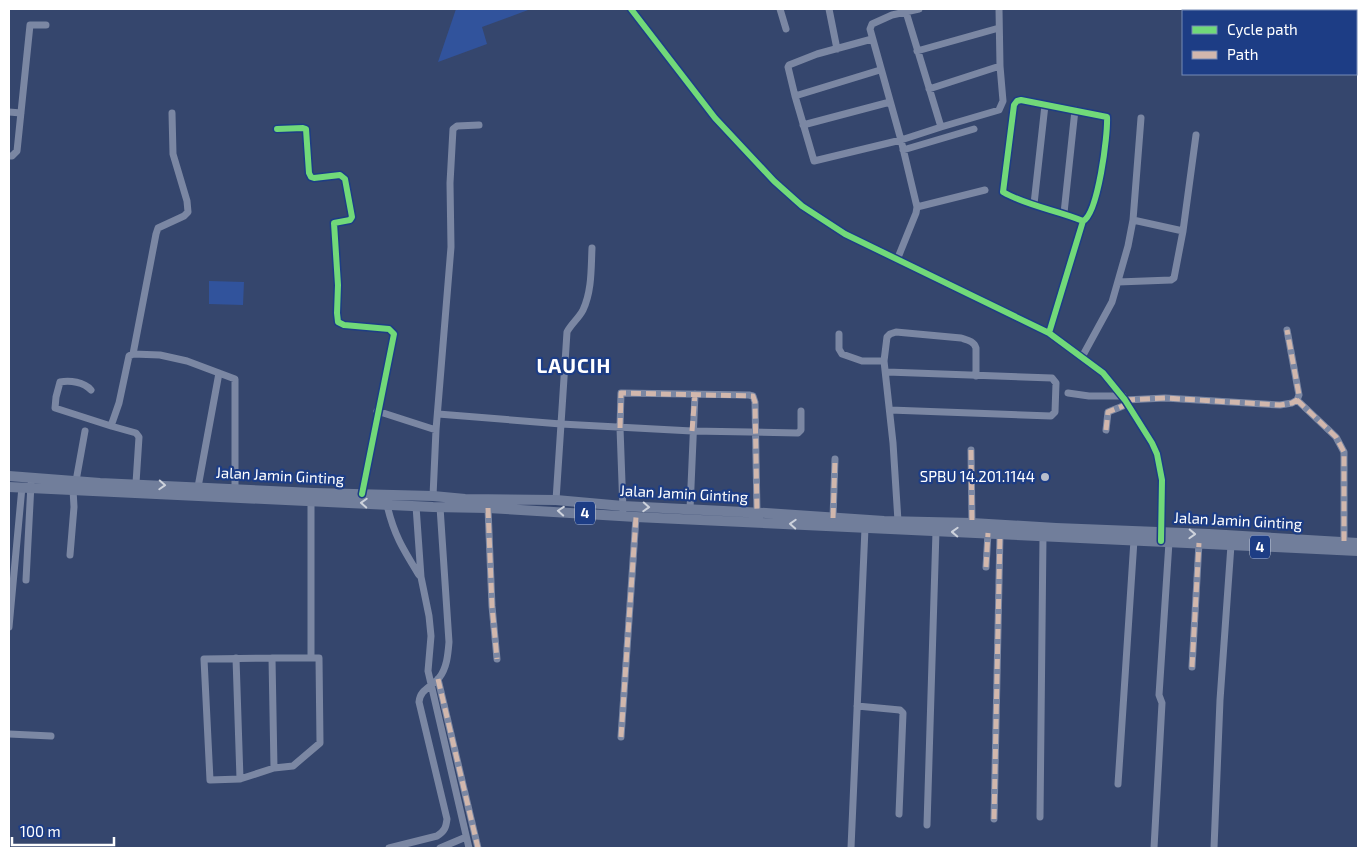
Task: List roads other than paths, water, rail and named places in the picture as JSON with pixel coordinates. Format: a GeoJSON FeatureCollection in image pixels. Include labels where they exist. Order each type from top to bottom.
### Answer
{"type":"FeatureCollection","features":[{"type":"Feature","properties":{"kind":"highway","name":"Jalan Jamin Ginting"},"geometry":{"type":"LineString","coordinates":[[9,476],[28,485]]}},
{"type":"Feature","properties":{"kind":"highway","name":"Jalan Jamin Ginting"},"geometry":{"type":"LineString","coordinates":[[9,487],[28,485],[136,484],[433,496],[465,499],[556,500],[623,511],[636,517],[1134,540],[1166,537],[1199,544],[1358,551]]}},
{"type":"Feature","properties":{"kind":"highway","name":"Jalan Jamin Ginting"},"geometry":{"type":"LineString","coordinates":[[75,485],[171,496],[311,500],[440,507],[757,512],[898,522],[972,523],[1056,528],[1166,537],[1344,541],[1358,543]]}},
{"type":"Feature","properties":{"kind":"street"},"geometry":{"type":"LineString","coordinates":[[630,9],[715,118],[774,181],[802,206],[835,228],[897,260],[1049,333],[1102,373],[1125,400],[1152,443],[1157,454],[1162,480],[1166,537],[1159,695],[1162,703],[1154,848]]}},
{"type":"Feature","properties":{"kind":"street"},"geometry":{"type":"LineString","coordinates":[[780,9],[786,29]]}},
{"type":"Feature","properties":{"kind":"street"},"geometry":{"type":"LineString","coordinates":[[829,9],[837,49]]}},
{"type":"Feature","properties":{"kind":"street"},"geometry":{"type":"LineString","coordinates":[[897,260],[917,206],[870,29],[872,24],[891,12],[906,12],[919,9]]}},
{"type":"Feature","properties":{"kind":"street"},"geometry":{"type":"LineString","coordinates":[[872,39],[837,49],[789,65],[788,67],[812,157],[816,161],[901,140],[999,110],[1003,101],[999,9]]}},
{"type":"Feature","properties":{"kind":"street"},"geometry":{"type":"LineString","coordinates":[[906,12],[941,128]]}},
{"type":"Feature","properties":{"kind":"street"},"geometry":{"type":"LineString","coordinates":[[9,156],[12,156],[17,151],[30,25],[46,25]]}},
{"type":"Feature","properties":{"kind":"street"},"geometry":{"type":"LineString","coordinates":[[917,51],[999,28]]}},
{"type":"Feature","properties":{"kind":"street"},"geometry":{"type":"LineString","coordinates":[[929,89],[1000,66]]}},
{"type":"Feature","properties":{"kind":"street"},"geometry":{"type":"LineString","coordinates":[[795,96],[880,70]]}},
{"type":"Feature","properties":{"kind":"street"},"geometry":{"type":"LineString","coordinates":[[1049,333],[1083,221],[1088,219],[1091,213],[1099,187],[1108,120],[1106,116],[1021,100],[1016,102],[1003,184],[1004,193],[1064,212],[1083,221]]}},
{"type":"Feature","properties":{"kind":"street"},"geometry":{"type":"LineString","coordinates":[[803,125],[890,102]]}},
{"type":"Feature","properties":{"kind":"street"},"geometry":{"type":"LineString","coordinates":[[1034,204],[1046,105]]}},
{"type":"Feature","properties":{"kind":"street"},"geometry":{"type":"LineString","coordinates":[[1064,212],[1075,110]]}},
{"type":"Feature","properties":{"kind":"street"},"geometry":{"type":"LineString","coordinates":[[9,112],[21,112]]}},
{"type":"Feature","properties":{"kind":"street"},"geometry":{"type":"LineString","coordinates":[[111,426],[119,403],[129,356],[132,354],[158,228],[184,216],[188,212],[173,154],[172,113]]}},
{"type":"Feature","properties":{"kind":"street"},"geometry":{"type":"LineString","coordinates":[[1082,357],[1112,302],[1118,282],[1133,220],[1141,118]]}},
{"type":"Feature","properties":{"kind":"street"},"geometry":{"type":"LineString","coordinates":[[433,496],[436,430],[451,247],[450,183],[453,129],[457,126],[479,125]]}},
{"type":"Feature","properties":{"kind":"street"},"geometry":{"type":"LineString","coordinates":[[277,129],[306,129],[309,173],[311,177],[340,175],[345,179],[352,217],[350,220],[334,223],[338,285],[337,320],[344,325],[389,329],[394,334],[362,494]]}},
{"type":"Feature","properties":{"kind":"street"},"geometry":{"type":"LineString","coordinates":[[903,150],[974,129]]}},
{"type":"Feature","properties":{"kind":"street"},"geometry":{"type":"LineString","coordinates":[[1118,282],[1174,279],[1184,231],[1196,135]]}},
{"type":"Feature","properties":{"kind":"street"},"geometry":{"type":"LineString","coordinates":[[917,206],[985,190]]}},
{"type":"Feature","properties":{"kind":"street"},"geometry":{"type":"LineString","coordinates":[[1133,220],[1184,231]]}},
{"type":"Feature","properties":{"kind":"street"},"geometry":{"type":"LineString","coordinates":[[556,500],[567,332],[583,310],[586,302],[591,280],[592,248]]}},
{"type":"Feature","properties":{"kind":"street"},"geometry":{"type":"LineString","coordinates":[[1068,393],[1125,400],[1165,398],[1280,405],[1292,403],[1297,400],[1299,395],[1287,330]]}},
{"type":"Feature","properties":{"kind":"street"},"geometry":{"type":"LineString","coordinates":[[898,522],[887,372],[884,361],[888,335],[892,332],[961,338],[975,344],[977,353],[976,376]]}},
{"type":"Feature","properties":{"kind":"street"},"geometry":{"type":"LineString","coordinates":[[839,334],[839,349],[842,354],[862,361],[884,361]]}},
{"type":"Feature","properties":{"kind":"street"},"geometry":{"type":"LineString","coordinates":[[132,354],[160,355],[187,360],[235,379],[235,489]]}},
{"type":"Feature","properties":{"kind":"street"},"geometry":{"type":"LineString","coordinates":[[887,372],[1053,378],[1056,383],[1055,414],[1049,416],[890,410]]}},
{"type":"Feature","properties":{"kind":"street"},"geometry":{"type":"LineString","coordinates":[[198,487],[218,373]]}},
{"type":"Feature","properties":{"kind":"street"},"geometry":{"type":"LineString","coordinates":[[91,390],[81,383],[60,382],[55,408],[136,433],[139,436],[136,484]]}},
{"type":"Feature","properties":{"kind":"street"},"geometry":{"type":"LineString","coordinates":[[623,511],[620,428],[621,393],[753,396],[755,402],[757,512]]}},
{"type":"Feature","properties":{"kind":"street"},"geometry":{"type":"LineString","coordinates":[[690,510],[695,394]]}},
{"type":"Feature","properties":{"kind":"street"},"geometry":{"type":"LineString","coordinates":[[1106,430],[1108,412],[1125,400]]}},
{"type":"Feature","properties":{"kind":"street"},"geometry":{"type":"LineString","coordinates":[[1297,400],[1336,438],[1344,452],[1344,541]]}},
{"type":"Feature","properties":{"kind":"street"},"geometry":{"type":"LineString","coordinates":[[438,414],[620,428],[800,432],[801,411]]}},
{"type":"Feature","properties":{"kind":"street"},"geometry":{"type":"LineString","coordinates":[[377,412],[436,430]]}},
{"type":"Feature","properties":{"kind":"street"},"geometry":{"type":"LineString","coordinates":[[70,555],[75,485],[85,431]]}},
{"type":"Feature","properties":{"kind":"street"},"geometry":{"type":"LineString","coordinates":[[971,450],[972,523]]}},
{"type":"Feature","properties":{"kind":"street"},"geometry":{"type":"LineString","coordinates":[[833,518],[835,460]]}},
{"type":"Feature","properties":{"kind":"street"},"geometry":{"type":"LineString","coordinates":[[26,580],[28,485]]}},
{"type":"Feature","properties":{"kind":"street"},"geometry":{"type":"LineString","coordinates":[[9,627],[28,485]]}},
{"type":"Feature","properties":{"kind":"street"},"geometry":{"type":"LineString","coordinates":[[311,500],[311,658]]}},
{"type":"Feature","properties":{"kind":"street"},"geometry":{"type":"LineString","coordinates":[[387,505],[392,526],[398,540],[421,577]]}},
{"type":"Feature","properties":{"kind":"street"},"geometry":{"type":"LineString","coordinates":[[416,506],[421,577],[431,636],[428,671],[469,848]]}},
{"type":"Feature","properties":{"kind":"street"},"geometry":{"type":"LineString","coordinates":[[389,848],[437,836],[443,832],[446,826],[447,818],[419,702],[422,692],[438,679],[448,656],[449,642],[440,507]]}},
{"type":"Feature","properties":{"kind":"street"},"geometry":{"type":"LineString","coordinates":[[488,508],[492,606],[497,659]]}},
{"type":"Feature","properties":{"kind":"street"},"geometry":{"type":"LineString","coordinates":[[621,737],[636,517]]}},
{"type":"Feature","properties":{"kind":"street"},"geometry":{"type":"LineString","coordinates":[[851,848],[865,528]]}},
{"type":"Feature","properties":{"kind":"street"},"geometry":{"type":"LineString","coordinates":[[927,825],[936,531]]}},
{"type":"Feature","properties":{"kind":"street"},"geometry":{"type":"LineString","coordinates":[[986,567],[988,533]]}},
{"type":"Feature","properties":{"kind":"street"},"geometry":{"type":"LineString","coordinates":[[994,819],[1000,534]]}},
{"type":"Feature","properties":{"kind":"street"},"geometry":{"type":"LineString","coordinates":[[1040,817],[1043,536]]}},
{"type":"Feature","properties":{"kind":"street"},"geometry":{"type":"LineString","coordinates":[[1118,784],[1134,540]]}},
{"type":"Feature","properties":{"kind":"street"},"geometry":{"type":"LineString","coordinates":[[1192,667],[1199,544]]}},
{"type":"Feature","properties":{"kind":"street"},"geometry":{"type":"LineString","coordinates":[[1214,848],[1220,700],[1231,545]]}},
{"type":"Feature","properties":{"kind":"street"},"geometry":{"type":"LineString","coordinates":[[236,658],[240,779]]}},
{"type":"Feature","properties":{"kind":"street"},"geometry":{"type":"LineString","coordinates":[[272,658],[274,768]]}},
{"type":"Feature","properties":{"kind":"street"},"geometry":{"type":"LineString","coordinates":[[272,658],[319,658],[320,743],[293,766],[274,768],[240,779],[210,780],[204,659],[272,658]]}},
{"type":"Feature","properties":{"kind":"street"},"geometry":{"type":"LineString","coordinates":[[438,679],[478,848]]}},
{"type":"Feature","properties":{"kind":"street"},"geometry":{"type":"LineString","coordinates":[[857,706],[900,710],[903,713],[899,814]]}},
{"type":"Feature","properties":{"kind":"street"},"geometry":{"type":"LineString","coordinates":[[9,734],[52,736]]}},
{"type":"Feature","properties":{"kind":"street"},"geometry":{"type":"LineString","coordinates":[[440,848],[466,836]]}},
{"type":"Feature","properties":{"kind":"place","name":"SPBU 14.201.1144"},"geometry":{"type":"Point","coordinates":[1045,477]}},
{"type":"Feature","properties":{"kind":"district","name":"LAUCIH"},"geometry":{"type":"Point","coordinates":[574,366]}}]}
